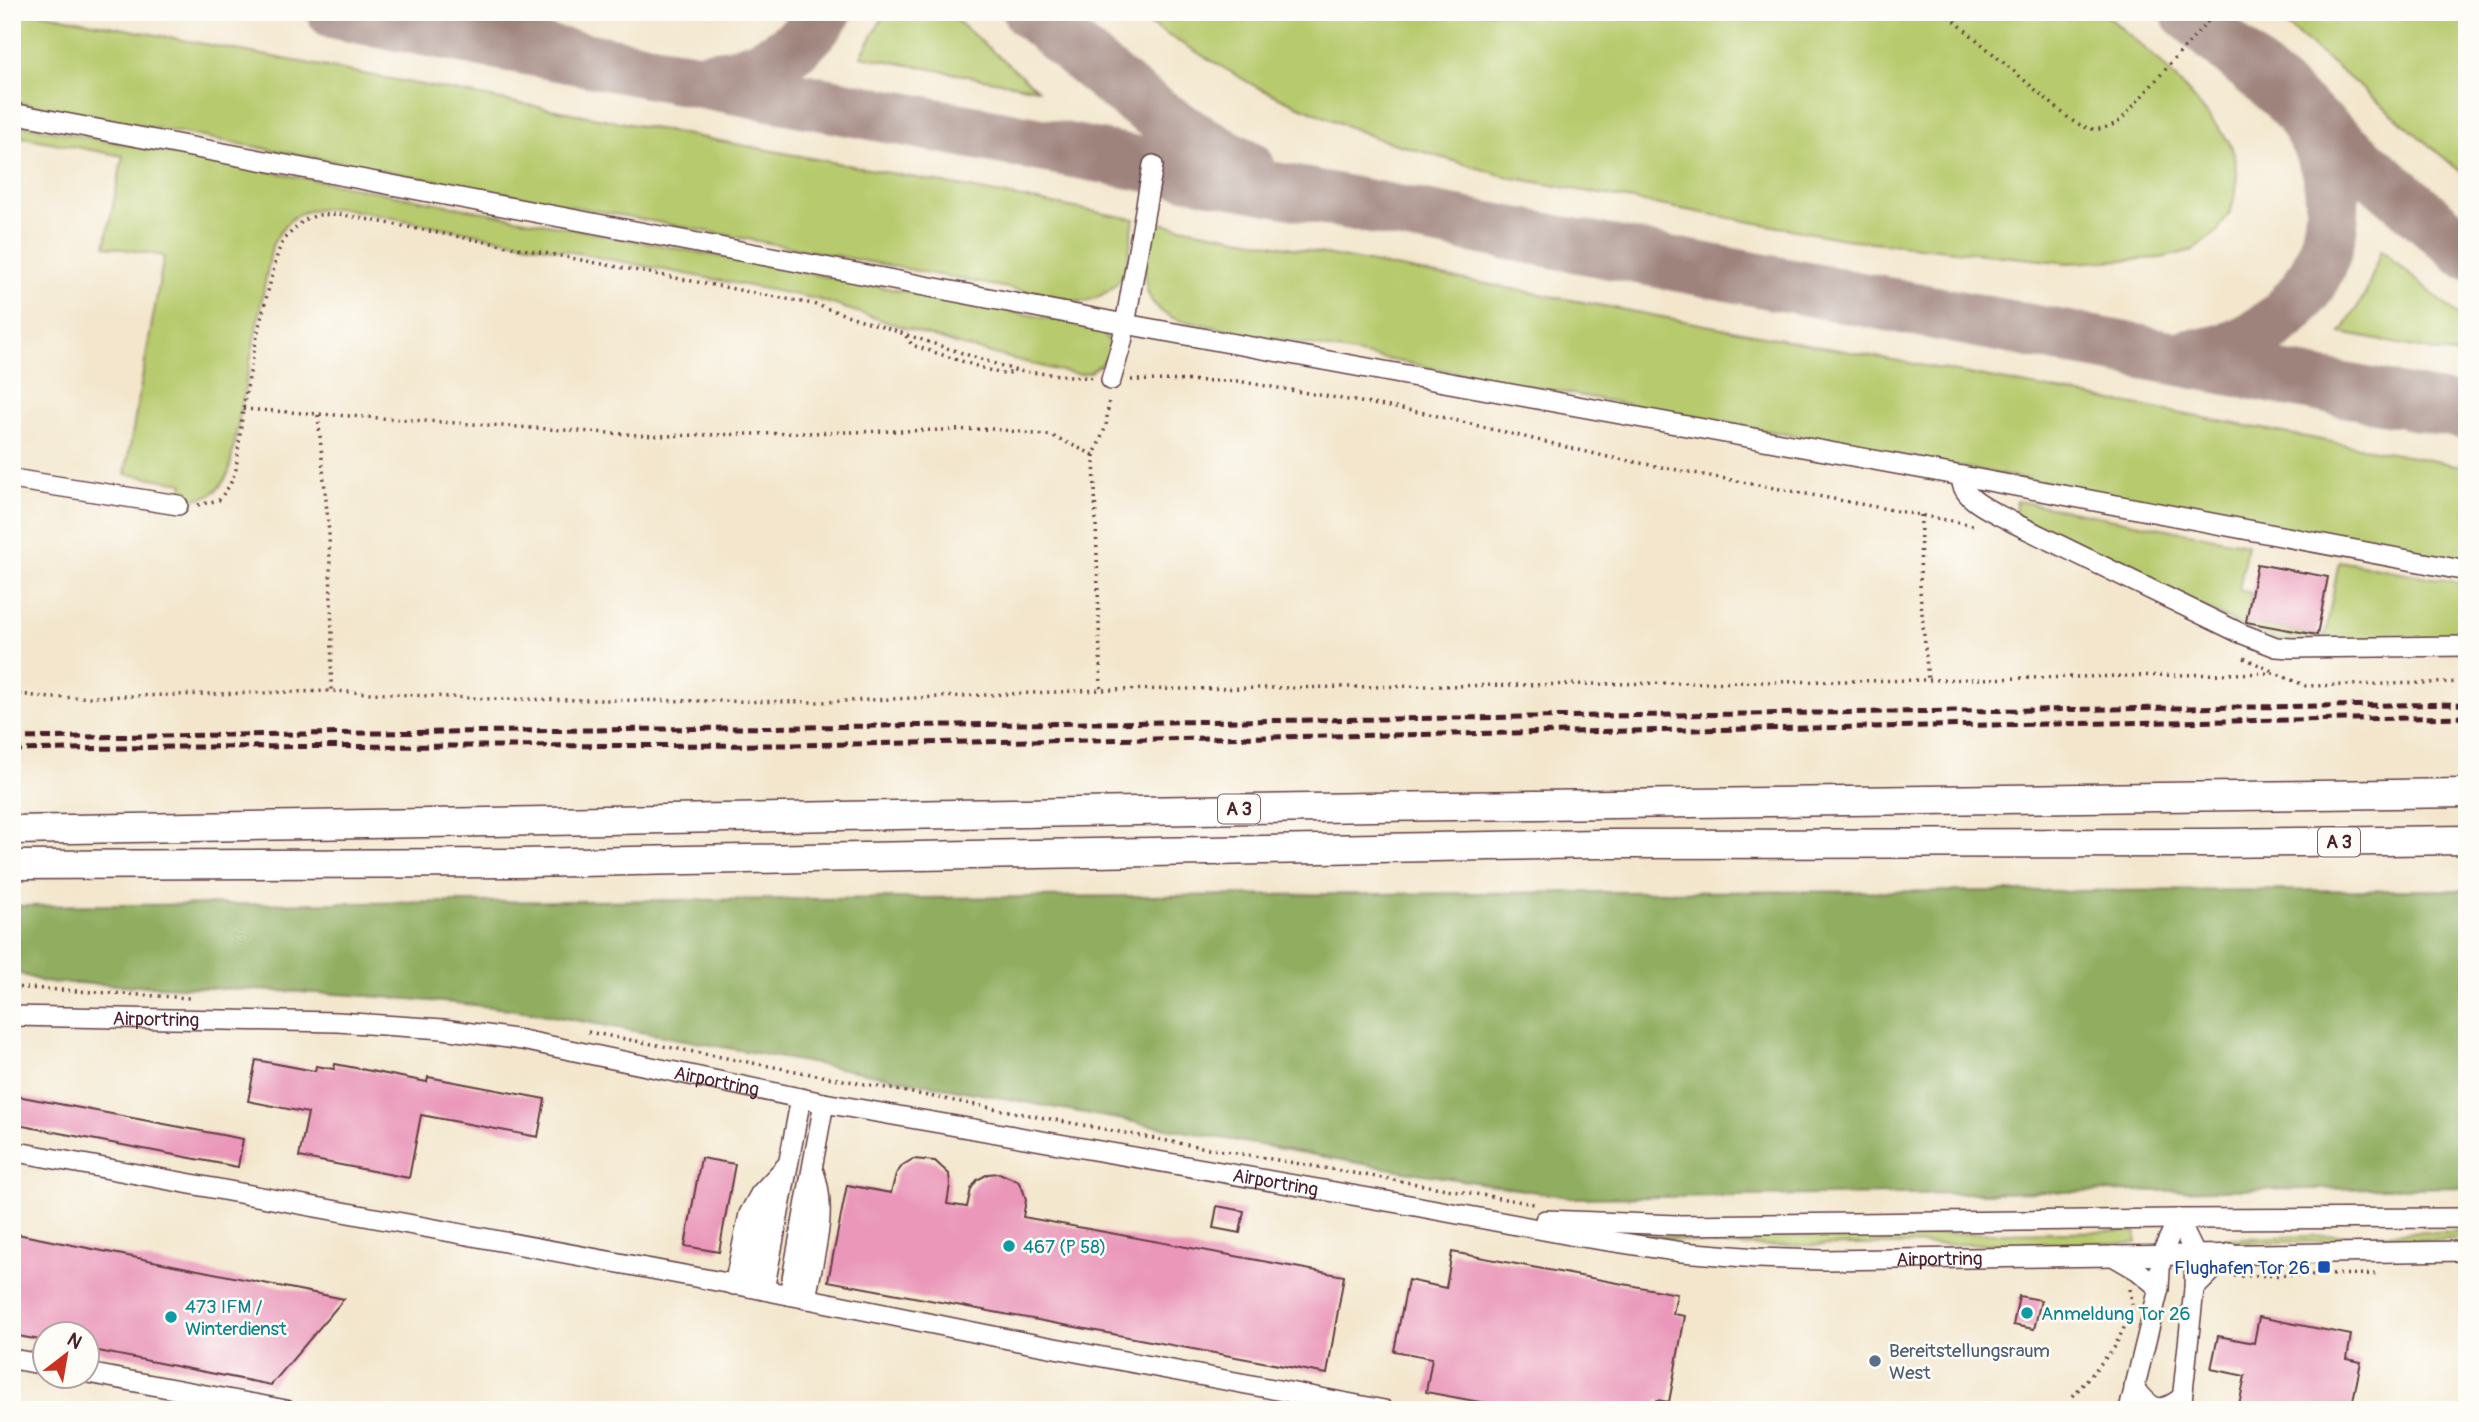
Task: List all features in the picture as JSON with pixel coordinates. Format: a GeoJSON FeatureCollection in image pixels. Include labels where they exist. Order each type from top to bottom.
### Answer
{"type":"FeatureCollection","features":[{"type":"Feature","properties":{"kind":"highway","name":"A 3"},"geometry":{"type":"LineString","coordinates":[[12,830],[1373,807],[2467,793]]}},
{"type":"Feature","properties":{"kind":"highway","name":"A 3"},"geometry":{"type":"LineString","coordinates":[[12,865],[521,863],[1600,844],[2467,840]]}},
{"type":"Feature","properties":{"kind":"street"},"geometry":{"type":"LineString","coordinates":[[12,113],[1125,324],[2467,571]]}},
{"type":"Feature","properties":{"kind":"street"},"geometry":{"type":"LineString","coordinates":[[1111,380],[1125,324],[1153,164]]}},
{"type":"Feature","properties":{"kind":"street"},"geometry":{"type":"LineString","coordinates":[[1962,476],[1964,491],[2012,522],[2267,644],[2291,648],[2467,646]]}},
{"type":"Feature","properties":{"kind":"street"},"geometry":{"type":"LineString","coordinates":[[12,479],[178,505]]}},
{"type":"Feature","properties":{"kind":"street","name":"Airportring"},"geometry":{"type":"LineString","coordinates":[[12,1016],[337,1022],[443,1029],[522,1040],[824,1103],[1616,1243],[1682,1252],[1756,1258],[2467,1251]]}},
{"type":"Feature","properties":{"kind":"street"},"geometry":{"type":"LineString","coordinates":[[749,1287],[788,1163],[801,1098]]}},
{"type":"Feature","properties":{"kind":"street"},"geometry":{"type":"LineString","coordinates":[[798,1297],[822,1208],[819,1186],[812,1167],[824,1103]]}},
{"type":"Feature","properties":{"kind":"street"},"geometry":{"type":"LineString","coordinates":[[12,1151],[749,1287],[1384,1410]]}},
{"type":"Feature","properties":{"kind":"street"},"geometry":{"type":"LineString","coordinates":[[749,1287],[749,1214],[761,1194],[788,1163]]}},
{"type":"Feature","properties":{"kind":"street","name":"Airportring"},"geometry":{"type":"LineString","coordinates":[[1415,1206],[1558,1221],[1677,1225],[2467,1218]]}},
{"type":"Feature","properties":{"kind":"street"},"geometry":{"type":"LineString","coordinates":[[2134,1387],[2147,1403],[2157,1408],[2181,1407],[2194,1289],[2195,1254],[2178,1219]]}},
{"type":"Feature","properties":{"kind":"street"},"geometry":{"type":"LineString","coordinates":[[2129,1410],[2159,1288],[2161,1255],[2178,1219]]}},
{"type":"Feature","properties":{"kind":"street"},"geometry":{"type":"LineString","coordinates":[[2194,1289],[2230,1253]]}},
{"type":"Feature","properties":{"kind":"street"},"geometry":{"type":"LineString","coordinates":[[2112,1256],[2129,1264],[2159,1288]]}},
{"type":"Feature","properties":{"kind":"street"},"geometry":{"type":"LineString","coordinates":[[12,1359],[32,1363]]}},
{"type":"Feature","properties":{"kind":"street"},"geometry":{"type":"LineString","coordinates":[[102,1376],[286,1410]]}},
{"type":"Feature","properties":{"kind":"street"},"geometry":{"type":"LineString","coordinates":[[2115,1410],[2120,1400],[2134,1387]]}},
{"type":"Feature","properties":{"kind":"street"},"geometry":{"type":"LineString","coordinates":[[2134,1387],[2140,1410]]}},
{"type":"Feature","properties":{"kind":"path"},"geometry":{"type":"LineString","coordinates":[[1944,12],[2071,120],[2086,128],[2103,130],[2120,121],[2216,12]]}},
{"type":"Feature","properties":{"kind":"path"},"geometry":{"type":"LineString","coordinates":[[178,505],[207,504],[219,500],[230,485],[236,470],[243,409],[258,331],[278,252],[290,231],[304,219],[339,214],[813,304],[1017,371],[1111,380],[1237,381],[1425,413],[1608,457],[1967,523],[1980,528]]}},
{"type":"Feature","properties":{"kind":"path"},"geometry":{"type":"LineString","coordinates":[[905,334],[912,345],[1001,374],[1017,371]]}},
{"type":"Feature","properties":{"kind":"path"},"geometry":{"type":"LineString","coordinates":[[1101,690],[1094,455],[1107,426],[1111,380]]}},
{"type":"Feature","properties":{"kind":"path"},"geometry":{"type":"LineString","coordinates":[[243,409],[655,436],[994,429],[1052,436],[1094,455]]}},
{"type":"Feature","properties":{"kind":"path"},"geometry":{"type":"LineString","coordinates":[[318,415],[329,533],[331,691]]}},
{"type":"Feature","properties":{"kind":"path"},"geometry":{"type":"LineString","coordinates":[[1921,515],[1920,591],[1928,680]]}},
{"type":"Feature","properties":{"kind":"path"},"geometry":{"type":"LineString","coordinates":[[2242,656],[2306,686],[2467,682]]}},
{"type":"Feature","properties":{"kind":"path"},"geometry":{"type":"LineString","coordinates":[[12,692],[50,698],[331,691],[491,699],[822,702],[1101,690],[2275,673]]}},
{"type":"Feature","properties":{"kind":"path"},"geometry":{"type":"LineString","coordinates":[[12,988],[191,998]]}},
{"type":"Feature","properties":{"kind":"path"},"geometry":{"type":"LineString","coordinates":[[577,1030],[1178,1143],[1535,1204]]}},
{"type":"Feature","properties":{"kind":"path"},"geometry":{"type":"LineString","coordinates":[[2073,1396],[2114,1348],[2133,1311],[2130,1288]]}},
{"type":"Feature","properties":{"kind":"green space"},"geometry":{"type":"Polygon","coordinates":[[[12,12],[35,12],[1134,219],[1127,260],[1118,282],[1098,297],[1082,302],[12,101],[12,12]]]}},
{"type":"Feature","properties":{"kind":"green space"},"geometry":{"type":"Polygon","coordinates":[[[886,12],[947,12],[1037,89],[861,56],[886,12]]]}},
{"type":"Feature","properties":{"kind":"green space"},"geometry":{"type":"Polygon","coordinates":[[[1134,12],[2103,12],[2158,60],[2193,97],[2229,142],[2235,156],[2236,193],[2231,210],[2217,232],[2193,250],[2161,258],[2069,263],[1844,239],[1508,177],[1376,138],[1255,86],[1159,30],[1134,12]]]}},
{"type":"Feature","properties":{"kind":"green space"},"geometry":{"type":"Polygon","coordinates":[[[2271,12],[2467,12],[2467,177],[2271,12]]]}},
{"type":"Feature","properties":{"kind":"green space"},"geometry":{"type":"Polygon","coordinates":[[[12,123],[1104,329],[1106,339],[1110,340],[1109,352],[1102,363],[1090,372],[1079,374],[1056,370],[955,344],[817,299],[341,208],[317,209],[292,219],[272,246],[229,472],[210,495],[180,500],[183,483],[125,474],[164,256],[105,246],[123,156],[12,135],[12,123]]]}},
{"type":"Feature","properties":{"kind":"green space"},"geometry":{"type":"Polygon","coordinates":[[[1153,222],[2467,467],[2467,562],[1178,320],[1163,313],[1147,292],[1146,266],[1153,222]]]}},
{"type":"Feature","properties":{"kind":"green space"},"geometry":{"type":"Polygon","coordinates":[[[2381,250],[2467,323],[2467,357],[2341,333],[2366,293],[2381,250]]]}},
{"type":"Feature","properties":{"kind":"green space"},"geometry":{"type":"Polygon","coordinates":[[[2017,501],[2247,544],[2239,590],[2251,593],[2246,622],[2325,637],[2339,561],[2467,584],[2467,639],[2282,641],[2256,633],[2014,516],[2017,501]]]}},
{"type":"Feature","properties":{"kind":"green space"},"geometry":{"type":"Polygon","coordinates":[[[2467,890],[2467,1187],[1574,1198],[1386,1168],[531,1012],[348,995],[44,982],[17,973],[12,967],[12,906],[1602,892],[2467,890]]]}},
{"type":"Feature","properties":{"kind":"green space"},"geometry":{"type":"Polygon","coordinates":[[[2135,1231],[2137,1243],[1731,1246],[1633,1235],[1730,1237],[2135,1231]]]}},
{"type":"Feature","properties":{"kind":"green space"},"geometry":{"type":"Polygon","coordinates":[[[2467,1231],[2467,1239],[2216,1243],[2215,1239],[2467,1231]]]}},
{"type":"Feature","properties":{"kind":"building"},"geometry":{"type":"Polygon","coordinates":[[[2257,564],[2328,577],[2317,635],[2246,622],[2257,564]]]}},
{"type":"Feature","properties":{"kind":"building"},"geometry":{"type":"Polygon","coordinates":[[[256,1060],[315,1071],[316,1066],[334,1069],[335,1064],[427,1082],[428,1077],[545,1099],[538,1137],[421,1115],[409,1178],[299,1157],[308,1113],[248,1101],[256,1060]]]}},
{"type":"Feature","properties":{"kind":"building"},"geometry":{"type":"Polygon","coordinates":[[[12,1095],[243,1139],[238,1167],[12,1124],[12,1095]]]}},
{"type":"Feature","properties":{"kind":"building"},"geometry":{"type":"Polygon","coordinates":[[[701,1158],[735,1164],[719,1252],[685,1246],[701,1158]]]}},
{"type":"Feature","properties":{"kind":"building","name":"467 (P 58)"},"geometry":{"type":"Polygon","coordinates":[[[913,1159],[935,1161],[949,1174],[947,1204],[967,1207],[971,1189],[977,1180],[988,1174],[999,1173],[1018,1181],[1023,1190],[1026,1200],[1023,1217],[1344,1276],[1327,1374],[828,1281],[847,1185],[891,1193],[896,1174],[903,1165],[913,1159]]]}},
{"type":"Feature","properties":{"kind":"building"},"geometry":{"type":"Polygon","coordinates":[[[1217,1206],[1244,1211],[1240,1233],[1213,1228],[1217,1206]]]}},
{"type":"Feature","properties":{"kind":"building","name":"473 IFM / Winterdienst"},"geometry":{"type":"Polygon","coordinates":[[[12,1233],[344,1299],[271,1385],[102,1352],[102,1320],[32,1320],[32,1339],[12,1335],[12,1233]]]}},
{"type":"Feature","properties":{"kind":"building"},"geometry":{"type":"Polygon","coordinates":[[[1452,1252],[1677,1294],[1673,1314],[1685,1316],[1669,1402],[1657,1400],[1655,1410],[1523,1410],[1426,1392],[1432,1358],[1394,1351],[1408,1280],[1446,1288],[1452,1252]]]}},
{"type":"Feature","properties":{"kind":"building","name":"Anmeldung Tor 26"},"geometry":{"type":"Polygon","coordinates":[[[2019,1296],[2041,1300],[2034,1329],[2013,1325],[2019,1296]]]}},
{"type":"Feature","properties":{"kind":"building"},"geometry":{"type":"Polygon","coordinates":[[[2259,1317],[2351,1335],[2347,1359],[2361,1362],[2351,1410],[2238,1410],[2245,1376],[2211,1369],[2218,1336],[2254,1343],[2259,1317]]]}},
{"type":"Feature","properties":{"kind":"taxiway"},"geometry":{"type":"LineString","coordinates":[[334,12],[2467,413]]}},
{"type":"Feature","properties":{"kind":"taxiway"},"geometry":{"type":"LineString","coordinates":[[709,78],[743,72],[775,59],[803,39],[825,12]]}},
{"type":"Feature","properties":{"kind":"taxiway"},"geometry":{"type":"LineString","coordinates":[[1030,12],[1160,116],[1248,167]]}},
{"type":"Feature","properties":{"kind":"taxiway"},"geometry":{"type":"LineString","coordinates":[[2187,12],[2467,252]]}},
{"type":"Feature","properties":{"kind":"taxiway"},"geometry":{"type":"LineString","coordinates":[[2188,356],[2221,351],[2251,339],[2278,321],[2300,298],[2317,271],[2328,240],[2332,208],[2329,175],[2312,132],[2285,96]]}},
{"type":"Feature","properties":{"kind":"railway"},"geometry":{"type":"LineString","coordinates":[[12,738],[2467,704]]}},
{"type":"Feature","properties":{"kind":"railway"},"geometry":{"type":"LineString","coordinates":[[12,750],[787,745],[2467,717]]}},
{"type":"Feature","properties":{"kind":"place","name":"467 (P 58)"},"geometry":{"type":"Point","coordinates":[1009,1246]}},
{"type":"Feature","properties":{"kind":"place","name":"Flughafen Tor 26"},"geometry":{"type":"Point","coordinates":[2324,1267]}},
{"type":"Feature","properties":{"kind":"place","name":"Anmeldung Tor 26"},"geometry":{"type":"Point","coordinates":[2027,1313]}},
{"type":"Feature","properties":{"kind":"place","name":"473 IFM / Winterdienst"},"geometry":{"type":"Point","coordinates":[171,1317]}},
{"type":"Feature","properties":{"kind":"place","name":"Bereitstellungsraum West"},"geometry":{"type":"Point","coordinates":[1875,1361]}}]}
